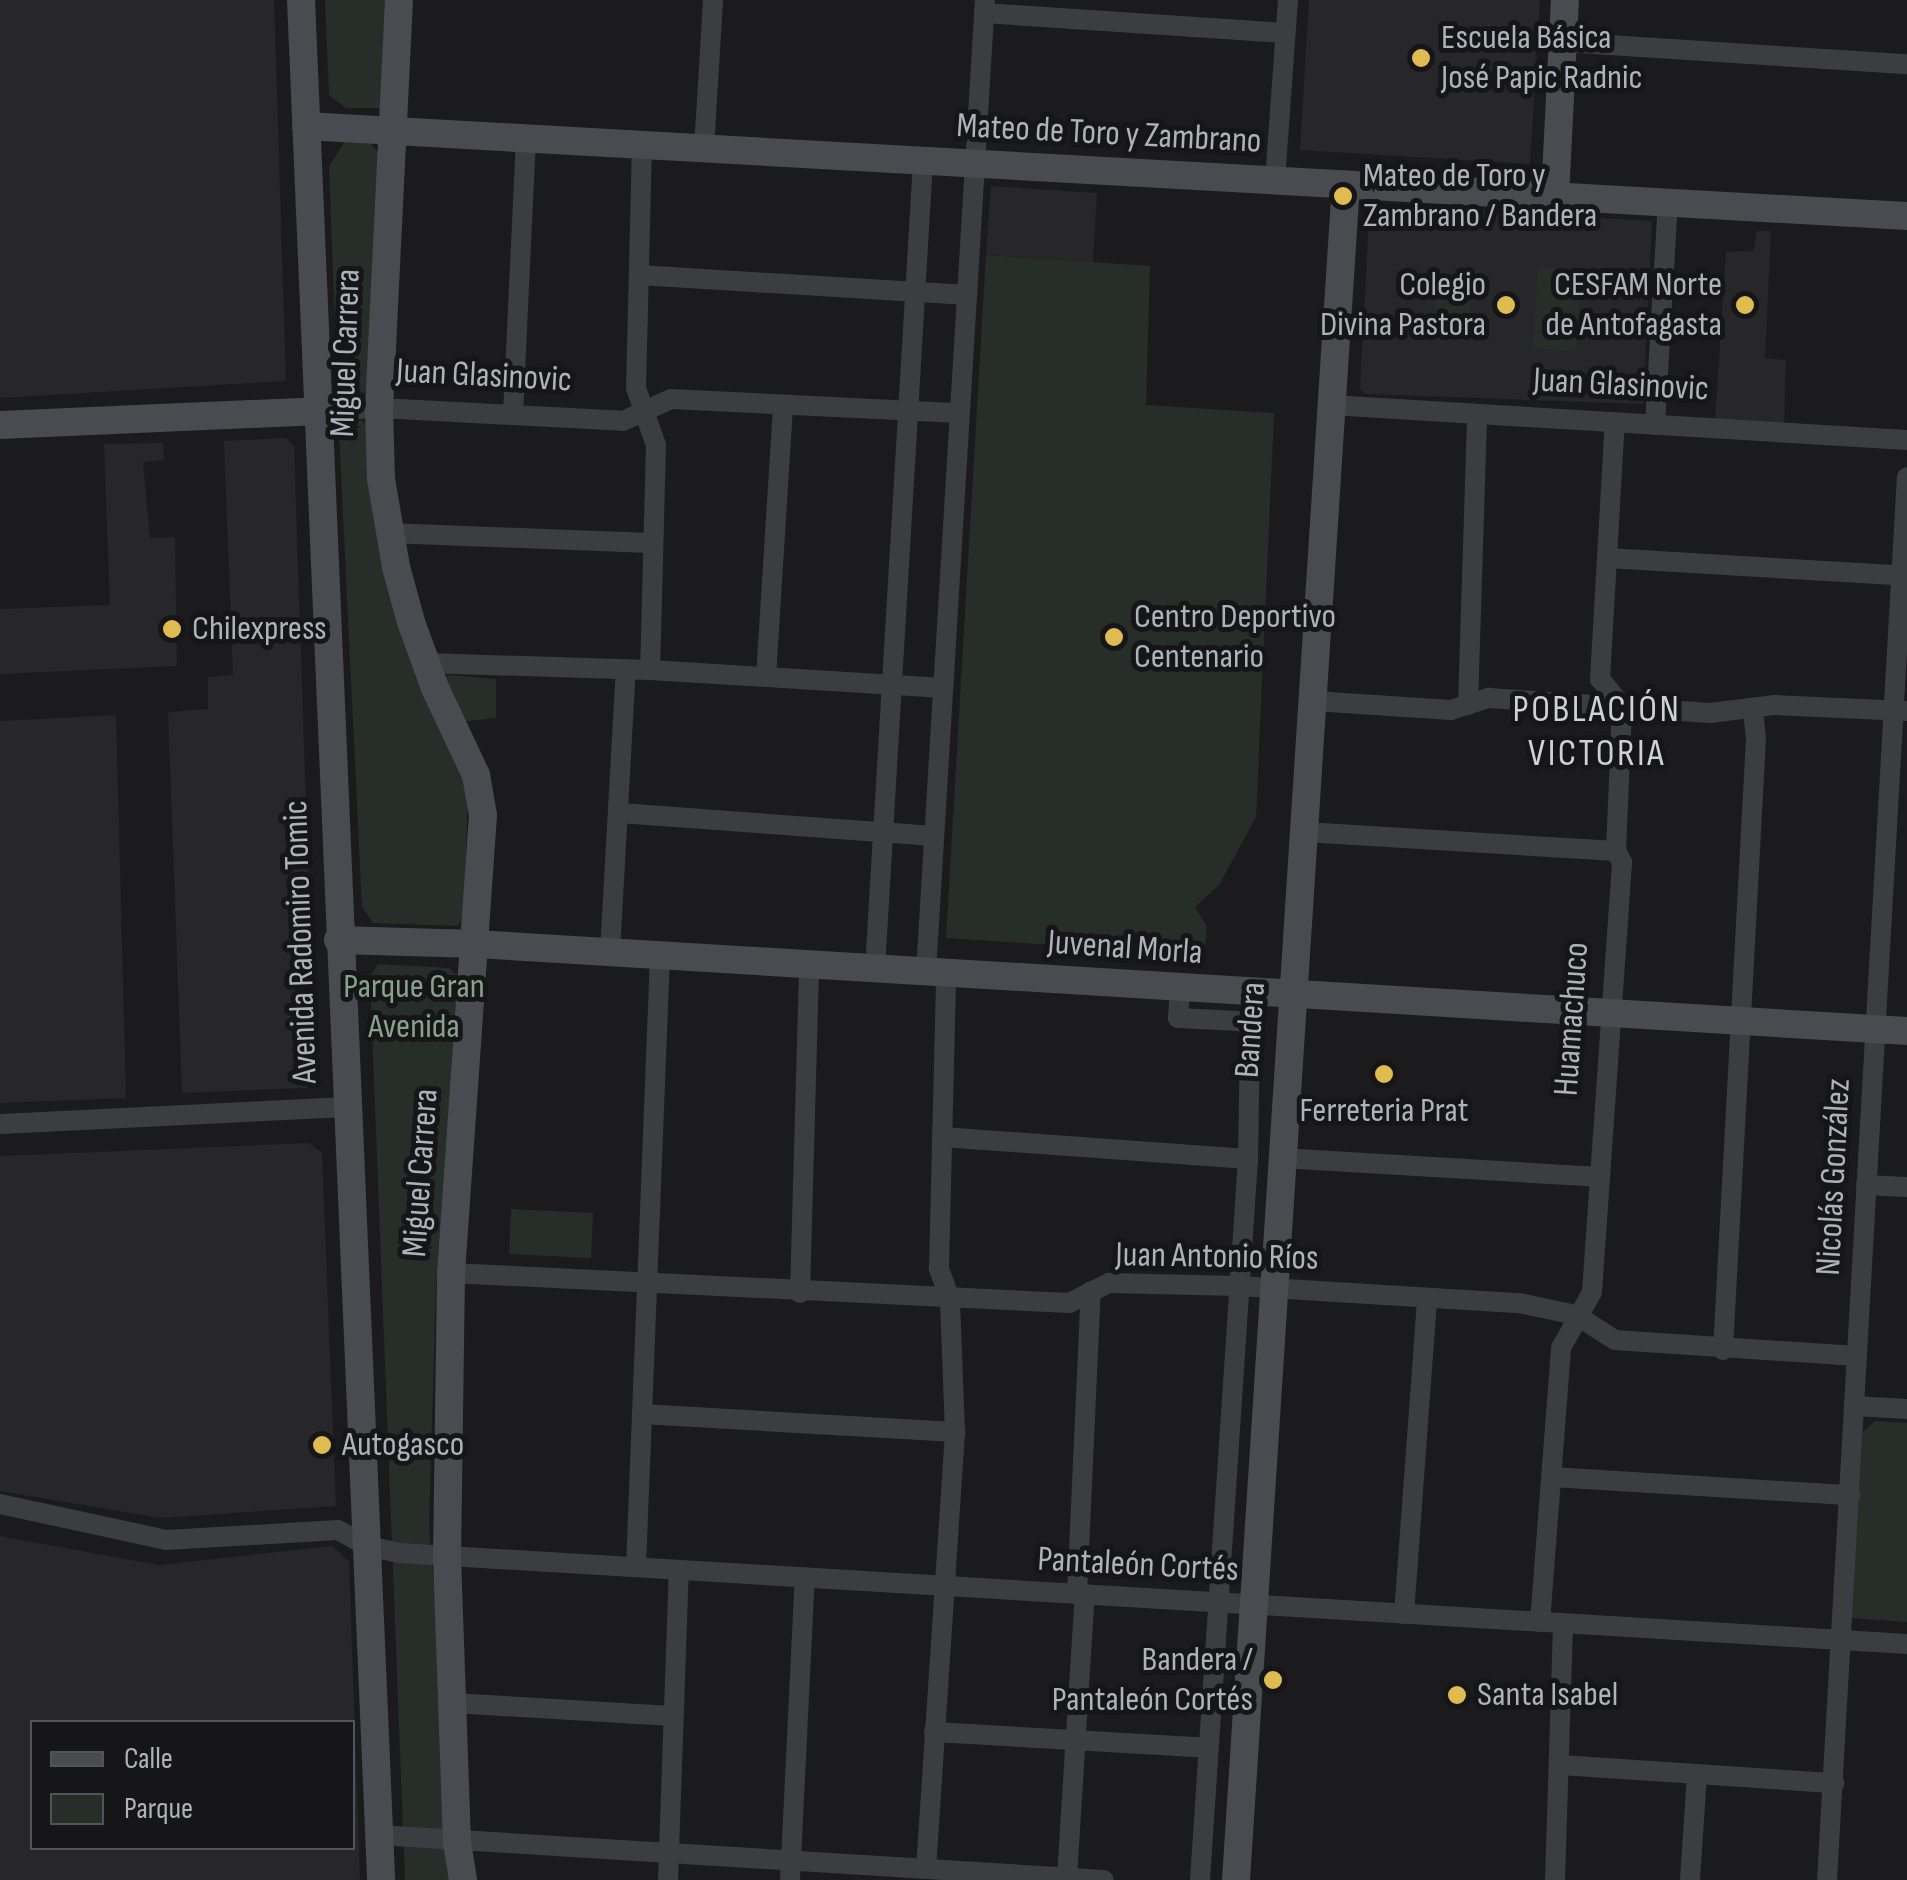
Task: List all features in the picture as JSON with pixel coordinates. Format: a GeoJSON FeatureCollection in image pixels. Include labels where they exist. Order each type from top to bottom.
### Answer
{"type":"FeatureCollection","features":[{"type":"Feature","properties":{"kind":"street","name":"Avenida Radomiro Tomic"},"geometry":{"type":"LineString","coordinates":[[301,0],[381,1880]]}},
{"type":"Feature","properties":{"kind":"street"},"geometry":{"type":"LineString","coordinates":[[392,129],[399,0]]}},
{"type":"Feature","properties":{"kind":"street"},"geometry":{"type":"LineString","coordinates":[[704,148],[713,0]]}},
{"type":"Feature","properties":{"kind":"street"},"geometry":{"type":"LineString","coordinates":[[1275,181],[1288,0]]}},
{"type":"Feature","properties":{"kind":"street"},"geometry":{"type":"LineString","coordinates":[[1555,196],[1565,0]]}},
{"type":"Feature","properties":{"kind":"street"},"geometry":{"type":"LineString","coordinates":[[926,1869],[955,1432],[950,1299],[940,1268],[942,1138],[934,836],[984,6],[1285,33]]}},
{"type":"Feature","properties":{"kind":"street"},"geometry":{"type":"LineString","coordinates":[[1563,42],[1907,64]]}},
{"type":"Feature","properties":{"kind":"street","name":"Mateo de Toro y Zambrano"},"geometry":{"type":"LineString","coordinates":[[306,126],[1907,216]]}},
{"type":"Feature","properties":{"kind":"street","name":"Miguel Carrera"},"geometry":{"type":"LineString","coordinates":[[392,129],[379,408],[381,479],[389,534],[425,663],[480,788],[483,815],[451,1273],[447,1556],[457,1842],[463,1880]]}},
{"type":"Feature","properties":{"kind":"street"},"geometry":{"type":"LineString","coordinates":[[513,414],[526,137]]}},
{"type":"Feature","properties":{"kind":"street"},"geometry":{"type":"LineString","coordinates":[[642,144],[636,388],[656,445],[650,543],[650,670]]}},
{"type":"Feature","properties":{"kind":"street"},"geometry":{"type":"LineString","coordinates":[[875,969],[923,161]]}},
{"type":"Feature","properties":{"kind":"street","name":"Bandera"},"geometry":{"type":"LineString","coordinates":[[1236,1880],[1290,996],[1305,832],[1346,185]]}},
{"type":"Feature","properties":{"kind":"street"},"geometry":{"type":"LineString","coordinates":[[1655,425],[1668,202]]}},
{"type":"Feature","properties":{"kind":"street"},"geometry":{"type":"LineString","coordinates":[[639,275],[967,296]]}},
{"type":"Feature","properties":{"kind":"street","name":"Juan Glasinovic"},"geometry":{"type":"LineString","coordinates":[[0,425],[379,408],[623,421],[647,413],[671,398],[960,413]]}},
{"type":"Feature","properties":{"kind":"street"},"geometry":{"type":"LineString","coordinates":[[766,677],[784,404]]}},
{"type":"Feature","properties":{"kind":"street","name":"Juan Glasinovic"},"geometry":{"type":"LineString","coordinates":[[1332,406],[1907,440]]}},
{"type":"Feature","properties":{"kind":"street"},"geometry":{"type":"LineString","coordinates":[[1468,704],[1476,414]]}},
{"type":"Feature","properties":{"kind":"street","name":"Huamachuco"},"geometry":{"type":"LineString","coordinates":[[1540,1622],[1561,1348],[1576,1314],[1592,1292],[1622,862],[1616,851],[1622,706],[1600,679],[1614,422]]}},
{"type":"Feature","properties":{"kind":"street","name":"Nicolás González"},"geometry":{"type":"LineString","coordinates":[[1827,1880],[1875,1029],[1900,711],[1907,478]]}},
{"type":"Feature","properties":{"kind":"street"},"geometry":{"type":"LineString","coordinates":[[389,534],[650,543]]}},
{"type":"Feature","properties":{"kind":"street"},"geometry":{"type":"LineString","coordinates":[[1607,558],[1904,576]]}},
{"type":"Feature","properties":{"kind":"street"},"geometry":{"type":"LineString","coordinates":[[425,663],[650,670],[943,688]]}},
{"type":"Feature","properties":{"kind":"street"},"geometry":{"type":"LineString","coordinates":[[610,952],[626,669]]}},
{"type":"Feature","properties":{"kind":"street"},"geometry":{"type":"LineString","coordinates":[[1314,701],[1451,710],[1489,698],[1710,713],[1774,705],[1900,711]]}},
{"type":"Feature","properties":{"kind":"street"},"geometry":{"type":"LineString","coordinates":[[1723,1350],[1756,740],[1753,708]]}},
{"type":"Feature","properties":{"kind":"street"},"geometry":{"type":"LineString","coordinates":[[620,813],[934,836]]}},
{"type":"Feature","properties":{"kind":"street"},"geometry":{"type":"LineString","coordinates":[[1305,832],[1616,851]]}},
{"type":"Feature","properties":{"kind":"street","name":"Juvenal Morla"},"geometry":{"type":"LineString","coordinates":[[338,940],[476,944],[1907,1031]]}},
{"type":"Feature","properties":{"kind":"street"},"geometry":{"type":"LineString","coordinates":[[636,1567],[660,956]]}},
{"type":"Feature","properties":{"kind":"street"},"geometry":{"type":"LineString","coordinates":[[800,1293],[809,965]]}},
{"type":"Feature","properties":{"kind":"street","name":"Bandera"},"geometry":{"type":"LineString","coordinates":[[1180,988],[1178,1018],[1248,1023],[1248,1159],[1200,1880]]}},
{"type":"Feature","properties":{"kind":"street"},"geometry":{"type":"LineString","coordinates":[[0,1124],[346,1107]]}},
{"type":"Feature","properties":{"kind":"street"},"geometry":{"type":"LineString","coordinates":[[942,1138],[1248,1159]]}},
{"type":"Feature","properties":{"kind":"street"},"geometry":{"type":"LineString","coordinates":[[1281,1158],[1598,1178]]}},
{"type":"Feature","properties":{"kind":"street"},"geometry":{"type":"LineString","coordinates":[[1866,1185],[1907,1187]]}},
{"type":"Feature","properties":{"kind":"street","name":"Juan Antonio Ríos"},"geometry":{"type":"LineString","coordinates":[[451,1273],[800,1293],[1068,1303],[1109,1283],[1272,1288],[1518,1303],[1576,1314],[1616,1340],[1856,1356]]}},
{"type":"Feature","properties":{"kind":"street"},"geometry":{"type":"LineString","coordinates":[[1068,1878],[1091,1291]]}},
{"type":"Feature","properties":{"kind":"street"},"geometry":{"type":"LineString","coordinates":[[1404,1614],[1427,1298]]}},
{"type":"Feature","properties":{"kind":"street"},"geometry":{"type":"LineString","coordinates":[[1854,1406],[1907,1409]]}},
{"type":"Feature","properties":{"kind":"street"},"geometry":{"type":"LineString","coordinates":[[642,1414],[955,1432]]}},
{"type":"Feature","properties":{"kind":"street"},"geometry":{"type":"LineString","coordinates":[[1552,1476],[1850,1495]]}},
{"type":"Feature","properties":{"kind":"street","name":"Pantaleón Cortés"},"geometry":{"type":"LineString","coordinates":[[0,1504],[166,1540],[343,1531],[367,1546],[447,1556],[1907,1644]]}},
{"type":"Feature","properties":{"kind":"street"},"geometry":{"type":"LineString","coordinates":[[668,1880],[679,1570]]}},
{"type":"Feature","properties":{"kind":"street"},"geometry":{"type":"LineString","coordinates":[[789,1870],[806,1578]]}},
{"type":"Feature","properties":{"kind":"street"},"geometry":{"type":"LineString","coordinates":[[1555,1880],[1563,1623]]}},
{"type":"Feature","properties":{"kind":"street"},"geometry":{"type":"LineString","coordinates":[[453,1703],[672,1716]]}},
{"type":"Feature","properties":{"kind":"street"},"geometry":{"type":"LineString","coordinates":[[934,1732],[1208,1748]]}},
{"type":"Feature","properties":{"kind":"street"},"geometry":{"type":"LineString","coordinates":[[1561,1765],[1834,1783]]}},
{"type":"Feature","properties":{"kind":"street"},"geometry":{"type":"LineString","coordinates":[[1690,1880],[1697,1774]]}},
{"type":"Feature","properties":{"kind":"street"},"geometry":{"type":"LineString","coordinates":[[379,1835],[666,1852],[789,1870],[926,1869],[1104,1880]]}},
{"type":"Feature","properties":{"kind":"shaded area"},"geometry":{"type":"Polygon","coordinates":[[[0,0],[274,0],[286,381],[0,398],[0,0]]]}},
{"type":"Feature","properties":{"kind":"shaded area","name":"Escuela Básica José Papic Radnic"},"geometry":{"type":"Polygon","coordinates":[[[1309,0],[1540,0],[1530,164],[1300,150],[1309,0]]]}},
{"type":"Feature","properties":{"kind":"shaded area"},"geometry":{"type":"Polygon","coordinates":[[[991,186],[1097,193],[1093,262],[986,255],[991,186]]]}},
{"type":"Feature","properties":{"kind":"shaded area","name":"Colegio Divina Pastora"},"geometry":{"type":"Polygon","coordinates":[[[1383,205],[1652,221],[1643,404],[1366,394],[1360,389],[1369,216],[1383,205]]]}},
{"type":"Feature","properties":{"kind":"shaded area","name":"CESFAM Norte de Antofagasta"},"geometry":{"type":"Polygon","coordinates":[[[1757,231],[1771,231],[1765,358],[1786,360],[1784,426],[1715,421],[1726,252],[1753,251],[1757,231]]]}},
{"type":"Feature","properties":{"kind":"shaded area"},"geometry":{"type":"Polygon","coordinates":[[[286,438],[294,446],[315,1078],[307,1088],[182,1093],[168,712],[208,709],[208,677],[233,675],[224,441],[286,438]]]}},
{"type":"Feature","properties":{"kind":"shaded area"},"geometry":{"type":"Polygon","coordinates":[[[163,443],[164,460],[143,462],[150,538],[175,537],[177,666],[0,674],[0,609],[110,605],[104,444],[163,443]]]}},
{"type":"Feature","properties":{"kind":"shaded area"},"geometry":{"type":"Polygon","coordinates":[[[116,715],[126,1098],[0,1103],[0,721],[116,715]]]}},
{"type":"Feature","properties":{"kind":"shaded area"},"geometry":{"type":"Polygon","coordinates":[[[309,1143],[322,1153],[336,1506],[161,1518],[0,1491],[0,1156],[309,1143]]]}},
{"type":"Feature","properties":{"kind":"shaded area"},"geometry":{"type":"Polygon","coordinates":[[[0,1536],[159,1565],[332,1546],[349,1561],[354,1720],[30,1720],[30,1850],[355,1850],[355,1735],[360,1880],[0,1880],[0,1536]]]}},
{"type":"Feature","properties":{"kind":"green space"},"geometry":{"type":"Polygon","coordinates":[[[325,0],[392,0],[384,104],[380,108],[346,108],[329,95],[325,0]]]}},
{"type":"Feature","properties":{"kind":"green space"},"geometry":{"type":"Polygon","coordinates":[[[345,141],[368,141],[381,155],[369,388],[364,393],[337,381],[329,167],[345,141]]]}},
{"type":"Feature","properties":{"kind":"green space","name":"Centro Deportivo Centenario"},"geometry":{"type":"Polygon","coordinates":[[[986,255],[1150,266],[1146,405],[1274,413],[1256,817],[1219,885],[1195,907],[1207,927],[1204,955],[946,938],[986,255]]]}},
{"type":"Feature","properties":{"kind":"green space"},"geometry":{"type":"Polygon","coordinates":[[[1538,267],[1581,269],[1576,351],[1533,348],[1538,267]]]}},
{"type":"Feature","properties":{"kind":"green space"},"geometry":{"type":"Polygon","coordinates":[[[1436,277],[1471,279],[1469,341],[1434,340],[1436,277]]]}},
{"type":"Feature","properties":{"kind":"green space","name":"Parque Gran Avenida"},"geometry":{"type":"Polygon","coordinates":[[[361,420],[368,426],[373,515],[390,583],[468,791],[464,916],[458,926],[373,923],[362,907],[339,432],[345,423],[361,420]]]}},
{"type":"Feature","properties":{"kind":"green space"},"geometry":{"type":"Polygon","coordinates":[[[448,675],[496,679],[496,718],[461,722],[444,681],[448,675]]]}},
{"type":"Feature","properties":{"kind":"green space","name":"Parque Gran Avenida"},"geometry":{"type":"Polygon","coordinates":[[[378,964],[449,968],[458,975],[436,1284],[429,1525],[458,1880],[405,1880],[370,977],[378,964]]]}},
{"type":"Feature","properties":{"kind":"green space"},"geometry":{"type":"Polygon","coordinates":[[[511,1209],[593,1213],[591,1258],[509,1254],[511,1209]]]}},
{"type":"Feature","properties":{"kind":"green space"},"geometry":{"type":"Polygon","coordinates":[[[1875,1421],[1907,1423],[1907,1622],[1851,1618],[1863,1432],[1875,1421]]]}},
{"type":"Feature","properties":{"kind":"place","name":"Escuela Básica José Papic Radnic"},"geometry":{"type":"Point","coordinates":[1421,58]}},
{"type":"Feature","properties":{"kind":"place","name":"Mateo de Toro y Zambrano / Bandera"},"geometry":{"type":"Point","coordinates":[1343,196]}},
{"type":"Feature","properties":{"kind":"place","name":"Colegio Divina Pastora"},"geometry":{"type":"Point","coordinates":[1506,305]}},
{"type":"Feature","properties":{"kind":"place","name":"CESFAM Norte de Antofagasta"},"geometry":{"type":"Point","coordinates":[1745,305]}},
{"type":"Feature","properties":{"kind":"place","name":"Chilexpress"},"geometry":{"type":"Point","coordinates":[172,629]}},
{"type":"Feature","properties":{"kind":"place","name":"Centro Deportivo Centenario"},"geometry":{"type":"Point","coordinates":[1114,637]}},
{"type":"Feature","properties":{"kind":"place","name":"Ferreteria Prat"},"geometry":{"type":"Point","coordinates":[1384,1074]}},
{"type":"Feature","properties":{"kind":"place","name":"Autogasco"},"geometry":{"type":"Point","coordinates":[322,1445]}},
{"type":"Feature","properties":{"kind":"place","name":"Bandera / Pantaleón Cortés"},"geometry":{"type":"Point","coordinates":[1273,1680]}},
{"type":"Feature","properties":{"kind":"place","name":"Santa Isabel"},"geometry":{"type":"Point","coordinates":[1457,1695]}},
{"type":"Feature","properties":{"kind":"district","name":"POBLACIÓN VICTORIA"},"geometry":{"type":"Point","coordinates":[1597,732]}}]}
